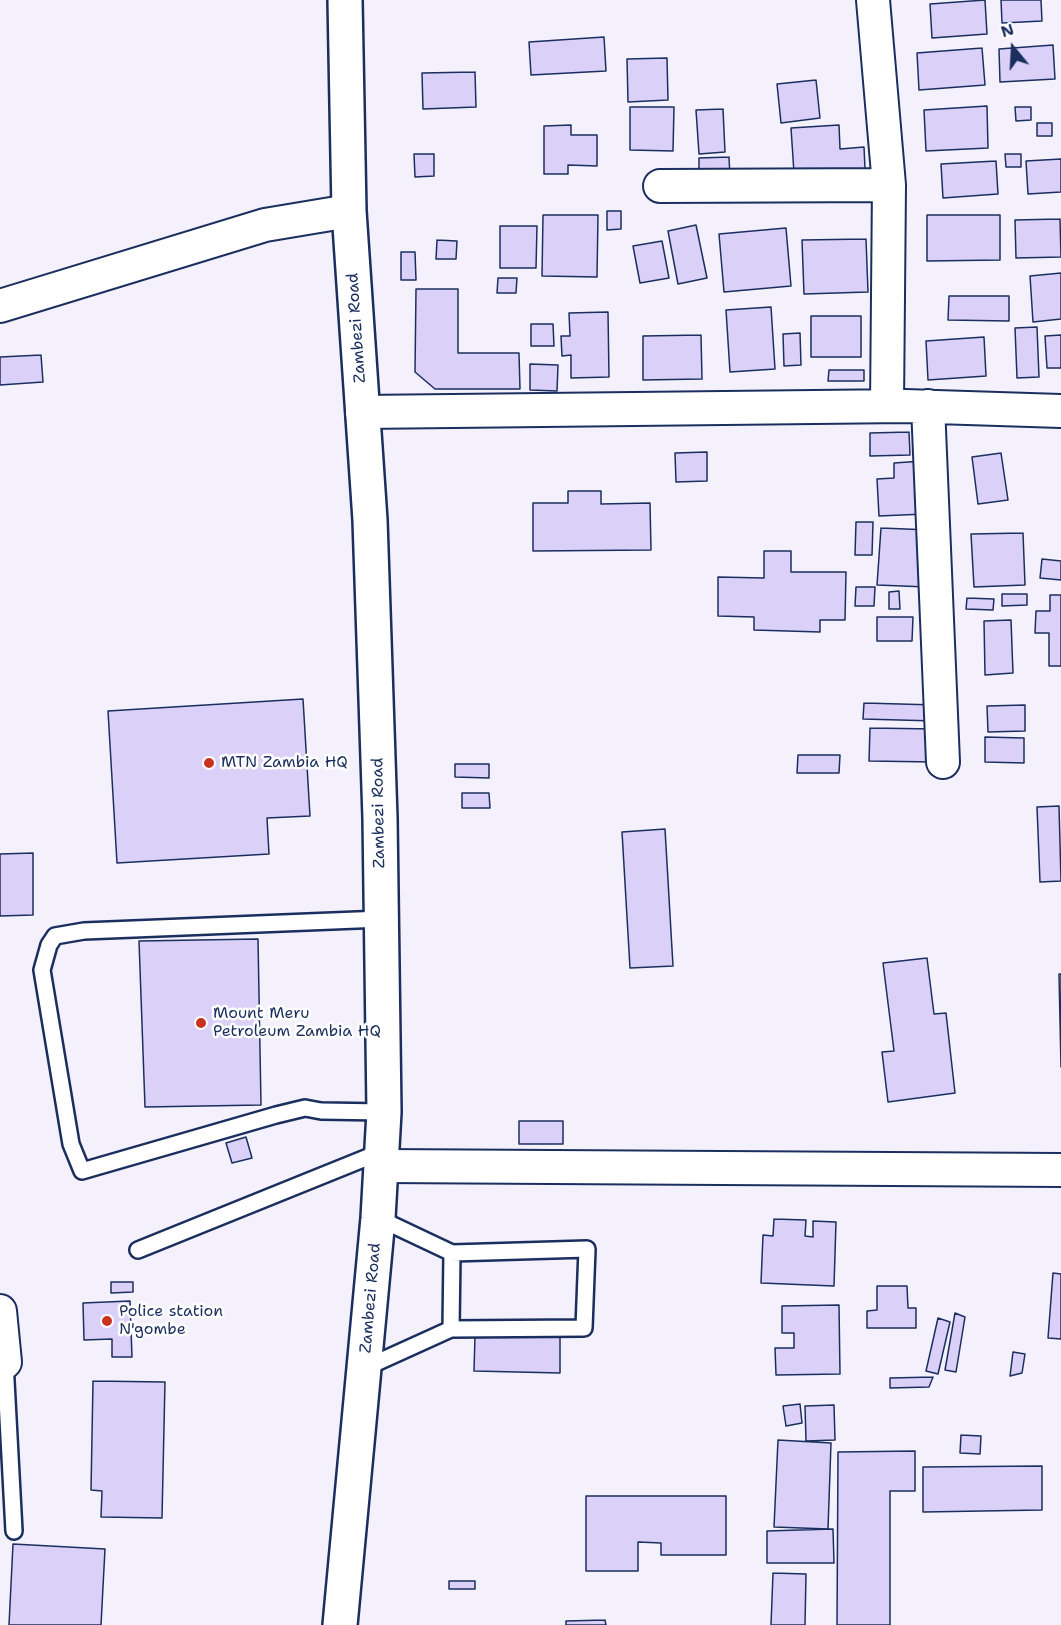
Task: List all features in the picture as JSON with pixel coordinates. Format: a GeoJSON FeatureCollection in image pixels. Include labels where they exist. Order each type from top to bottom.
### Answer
{"type":"FeatureCollection","features":[{"type":"Feature","properties":{"kind":"main road","name":"Zambezi Road"},"geometry":{"type":"LineString","coordinates":[[340,1625],[378,1218],[384,1112],[382,919],[370,520],[349,211],[345,0]]}},
{"type":"Feature","properties":{"kind":"street"},"geometry":{"type":"LineString","coordinates":[[873,0],[889,185],[887,406]]}},
{"type":"Feature","properties":{"kind":"street"},"geometry":{"type":"LineString","coordinates":[[660,186],[889,185]]}},
{"type":"Feature","properties":{"kind":"street"},"geometry":{"type":"LineString","coordinates":[[0,306],[265,225],[349,211]]}},
{"type":"Feature","properties":{"kind":"street"},"geometry":{"type":"LineString","coordinates":[[362,412],[887,406],[1061,411]]}},
{"type":"Feature","properties":{"kind":"street"},"geometry":{"type":"LineString","coordinates":[[928,406],[943,762]]}},
{"type":"Feature","properties":{"kind":"street"},"geometry":{"type":"LineString","coordinates":[[383,1159],[1061,1170]]}},
{"type":"Feature","properties":{"kind":"street"},"geometry":{"type":"LineString","coordinates":[[0,1311],[2,1362]]}},
{"type":"Feature","properties":{"kind":"lane"},"geometry":{"type":"LineString","coordinates":[[382,919],[84,931],[55,936],[49,945],[42,970],[71,1144],[82,1171],[305,1108],[321,1111],[384,1112]]}},
{"type":"Feature","properties":{"kind":"lane"},"geometry":{"type":"LineString","coordinates":[[138,1250],[383,1159]]}},
{"type":"Feature","properties":{"kind":"lane"},"geometry":{"type":"LineString","coordinates":[[365,1368],[451,1329],[584,1328],[587,1250],[452,1253],[378,1218]]}},
{"type":"Feature","properties":{"kind":"lane"},"geometry":{"type":"LineString","coordinates":[[451,1329],[452,1253]]}},
{"type":"Feature","properties":{"kind":"lane"},"geometry":{"type":"LineString","coordinates":[[2,1362],[14,1531]]}},
{"type":"Feature","properties":{"kind":"building"},"geometry":{"type":"Polygon","coordinates":[[[985,0],[987,34],[932,38],[930,4],[985,0]]]}},
{"type":"Feature","properties":{"kind":"building"},"geometry":{"type":"Polygon","coordinates":[[[1001,0],[1041,0],[1042,21],[1002,23],[1001,0]]]}},
{"type":"Feature","properties":{"kind":"building"},"geometry":{"type":"Polygon","coordinates":[[[604,37],[606,71],[531,75],[529,42],[604,37]]]}},
{"type":"Feature","properties":{"kind":"building"},"geometry":{"type":"Polygon","coordinates":[[[1053,45],[1055,79],[1000,82],[999,49],[1053,45]]]}},
{"type":"Feature","properties":{"kind":"building"},"geometry":{"type":"Polygon","coordinates":[[[982,48],[985,85],[919,90],[917,53],[982,48]]]}},
{"type":"Feature","properties":{"kind":"building"},"geometry":{"type":"Polygon","coordinates":[[[667,58],[668,100],[628,102],[627,59],[667,58]]]}},
{"type":"Feature","properties":{"kind":"building"},"geometry":{"type":"Polygon","coordinates":[[[475,72],[476,107],[423,109],[422,73],[475,72]]]}},
{"type":"Feature","properties":{"kind":"building"},"geometry":{"type":"Polygon","coordinates":[[[816,80],[820,118],[781,123],[777,84],[816,80]]]}},
{"type":"Feature","properties":{"kind":"building"},"geometry":{"type":"Polygon","coordinates":[[[987,106],[988,148],[926,151],[924,110],[987,106]]]}},
{"type":"Feature","properties":{"kind":"building"},"geometry":{"type":"Polygon","coordinates":[[[630,107],[674,107],[673,151],[630,150],[630,107]]]}},
{"type":"Feature","properties":{"kind":"building"},"geometry":{"type":"Polygon","coordinates":[[[1015,107],[1031,107],[1031,120],[1016,121],[1015,107]]]}},
{"type":"Feature","properties":{"kind":"building"},"geometry":{"type":"Polygon","coordinates":[[[723,109],[725,152],[699,154],[696,110],[723,109]]]}},
{"type":"Feature","properties":{"kind":"building"},"geometry":{"type":"Polygon","coordinates":[[[1037,123],[1052,123],[1052,136],[1037,136],[1037,123]]]}},
{"type":"Feature","properties":{"kind":"building"},"geometry":{"type":"Polygon","coordinates":[[[571,125],[571,135],[597,135],[597,166],[568,165],[568,174],[544,174],[544,126],[571,125]]]}},
{"type":"Feature","properties":{"kind":"building"},"geometry":{"type":"Polygon","coordinates":[[[839,125],[840,149],[864,147],[865,169],[794,173],[791,128],[839,125]]]}},
{"type":"Feature","properties":{"kind":"building"},"geometry":{"type":"Polygon","coordinates":[[[414,154],[434,154],[434,176],[415,177],[414,154]]]}},
{"type":"Feature","properties":{"kind":"building"},"geometry":{"type":"Polygon","coordinates":[[[1005,154],[1021,154],[1021,167],[1006,167],[1005,154]]]}},
{"type":"Feature","properties":{"kind":"building"},"geometry":{"type":"Polygon","coordinates":[[[729,157],[730,177],[699,178],[699,158],[729,157]]]}},
{"type":"Feature","properties":{"kind":"building"},"geometry":{"type":"Polygon","coordinates":[[[1061,159],[1061,192],[1028,194],[1026,161],[1061,159]]]}},
{"type":"Feature","properties":{"kind":"building"},"geometry":{"type":"Polygon","coordinates":[[[996,161],[998,194],[943,198],[941,164],[996,161]]]}},
{"type":"Feature","properties":{"kind":"building"},"geometry":{"type":"Polygon","coordinates":[[[607,211],[621,211],[621,229],[607,230],[607,211]]]}},
{"type":"Feature","properties":{"kind":"building"},"geometry":{"type":"Polygon","coordinates":[[[543,215],[598,215],[597,277],[542,276],[543,215]]]}},
{"type":"Feature","properties":{"kind":"building"},"geometry":{"type":"Polygon","coordinates":[[[927,215],[1000,215],[1000,260],[927,261],[927,215]]]}},
{"type":"Feature","properties":{"kind":"building"},"geometry":{"type":"Polygon","coordinates":[[[1060,219],[1061,257],[1016,258],[1015,220],[1060,219]]]}},
{"type":"Feature","properties":{"kind":"building"},"geometry":{"type":"Polygon","coordinates":[[[696,225],[707,278],[678,284],[668,231],[696,225]]]}},
{"type":"Feature","properties":{"kind":"building"},"geometry":{"type":"Polygon","coordinates":[[[500,226],[537,226],[536,268],[500,268],[500,226]]]}},
{"type":"Feature","properties":{"kind":"building"},"geometry":{"type":"Polygon","coordinates":[[[786,228],[791,286],[724,292],[719,234],[786,228]]]}},
{"type":"Feature","properties":{"kind":"building"},"geometry":{"type":"Polygon","coordinates":[[[866,239],[868,292],[804,294],[802,240],[866,239]]]}},
{"type":"Feature","properties":{"kind":"building"},"geometry":{"type":"Polygon","coordinates":[[[437,240],[457,241],[456,259],[436,259],[437,240]]]}},
{"type":"Feature","properties":{"kind":"building"},"geometry":{"type":"Polygon","coordinates":[[[662,241],[669,278],[640,283],[633,246],[662,241]]]}},
{"type":"Feature","properties":{"kind":"building"},"geometry":{"type":"Polygon","coordinates":[[[401,252],[415,252],[416,280],[401,280],[401,252]]]}},
{"type":"Feature","properties":{"kind":"building"},"geometry":{"type":"Polygon","coordinates":[[[1061,273],[1061,319],[1033,322],[1030,276],[1061,273]]]}},
{"type":"Feature","properties":{"kind":"building"},"geometry":{"type":"Polygon","coordinates":[[[498,278],[517,278],[516,293],[497,293],[498,278]]]}},
{"type":"Feature","properties":{"kind":"building"},"geometry":{"type":"Polygon","coordinates":[[[416,289],[458,289],[458,353],[519,353],[520,389],[435,389],[415,372],[416,289]]]}},
{"type":"Feature","properties":{"kind":"building"},"geometry":{"type":"Polygon","coordinates":[[[949,296],[1009,296],[1009,321],[948,320],[949,296]]]}},
{"type":"Feature","properties":{"kind":"building"},"geometry":{"type":"Polygon","coordinates":[[[771,307],[775,369],[730,372],[726,310],[771,307]]]}},
{"type":"Feature","properties":{"kind":"building"},"geometry":{"type":"Polygon","coordinates":[[[608,312],[609,377],[571,378],[571,355],[562,356],[561,336],[570,336],[569,313],[608,312]]]}},
{"type":"Feature","properties":{"kind":"building"},"geometry":{"type":"Polygon","coordinates":[[[811,316],[861,316],[861,357],[811,357],[811,316]]]}},
{"type":"Feature","properties":{"kind":"building"},"geometry":{"type":"Polygon","coordinates":[[[531,324],[553,324],[554,346],[531,346],[531,324]]]}},
{"type":"Feature","properties":{"kind":"building"},"geometry":{"type":"Polygon","coordinates":[[[1037,327],[1039,377],[1017,378],[1015,328],[1037,327]]]}},
{"type":"Feature","properties":{"kind":"building"},"geometry":{"type":"Polygon","coordinates":[[[800,333],[801,365],[784,366],[783,334],[800,333]]]}},
{"type":"Feature","properties":{"kind":"building"},"geometry":{"type":"Polygon","coordinates":[[[701,335],[702,379],[643,380],[643,336],[701,335]]]}},
{"type":"Feature","properties":{"kind":"building"},"geometry":{"type":"Polygon","coordinates":[[[1061,335],[1061,368],[1047,368],[1045,336],[1061,335]]]}},
{"type":"Feature","properties":{"kind":"building"},"geometry":{"type":"Polygon","coordinates":[[[984,337],[986,376],[928,380],[926,341],[984,337]]]}},
{"type":"Feature","properties":{"kind":"building"},"geometry":{"type":"Polygon","coordinates":[[[41,355],[43,382],[0,385],[0,357],[41,355]]]}},
{"type":"Feature","properties":{"kind":"building"},"geometry":{"type":"Polygon","coordinates":[[[530,364],[558,365],[557,391],[530,390],[530,364]]]}},
{"type":"Feature","properties":{"kind":"building"},"geometry":{"type":"Polygon","coordinates":[[[829,370],[864,370],[864,381],[828,381],[829,370]]]}},
{"type":"Feature","properties":{"kind":"building"},"geometry":{"type":"Polygon","coordinates":[[[909,432],[910,455],[870,456],[870,433],[909,432]]]}},
{"type":"Feature","properties":{"kind":"building"},"geometry":{"type":"Polygon","coordinates":[[[707,452],[707,481],[676,482],[675,453],[707,452]]]}},
{"type":"Feature","properties":{"kind":"building"},"geometry":{"type":"Polygon","coordinates":[[[1001,453],[1008,500],[978,504],[972,457],[1001,453]]]}},
{"type":"Feature","properties":{"kind":"building"},"geometry":{"type":"Polygon","coordinates":[[[923,461],[925,514],[879,516],[877,479],[894,478],[894,463],[923,461]]]}},
{"type":"Feature","properties":{"kind":"building"},"geometry":{"type":"Polygon","coordinates":[[[568,491],[601,491],[601,504],[650,503],[651,550],[533,551],[533,503],[568,503],[568,491]]]}},
{"type":"Feature","properties":{"kind":"building"},"geometry":{"type":"Polygon","coordinates":[[[856,522],[873,522],[872,555],[855,555],[856,522]]]}},
{"type":"Feature","properties":{"kind":"building"},"geometry":{"type":"Polygon","coordinates":[[[881,528],[930,530],[927,587],[877,585],[881,528]]]}},
{"type":"Feature","properties":{"kind":"building"},"geometry":{"type":"Polygon","coordinates":[[[1023,533],[1025,585],[974,587],[971,534],[1023,533]]]}},
{"type":"Feature","properties":{"kind":"building"},"geometry":{"type":"Polygon","coordinates":[[[764,551],[791,551],[791,572],[846,572],[845,620],[820,620],[820,632],[754,630],[754,617],[718,616],[718,577],[764,578],[764,551]]]}},
{"type":"Feature","properties":{"kind":"building"},"geometry":{"type":"Polygon","coordinates":[[[1042,559],[1061,561],[1061,580],[1040,578],[1042,559]]]}},
{"type":"Feature","properties":{"kind":"building"},"geometry":{"type":"Polygon","coordinates":[[[856,587],[875,587],[874,606],[855,606],[856,587]]]}},
{"type":"Feature","properties":{"kind":"building"},"geometry":{"type":"Polygon","coordinates":[[[899,591],[900,609],[889,609],[889,592],[899,591]]]}},
{"type":"Feature","properties":{"kind":"building"},"geometry":{"type":"Polygon","coordinates":[[[1002,594],[1027,594],[1027,605],[1002,606],[1002,594]]]}},
{"type":"Feature","properties":{"kind":"building"},"geometry":{"type":"Polygon","coordinates":[[[1050,595],[1061,595],[1061,666],[1049,666],[1049,633],[1035,633],[1036,611],[1050,611],[1050,595]]]}},
{"type":"Feature","properties":{"kind":"building"},"geometry":{"type":"Polygon","coordinates":[[[967,598],[994,599],[993,610],[966,609],[967,598]]]}},
{"type":"Feature","properties":{"kind":"building"},"geometry":{"type":"Polygon","coordinates":[[[877,617],[913,617],[912,641],[877,641],[877,617]]]}},
{"type":"Feature","properties":{"kind":"building"},"geometry":{"type":"Polygon","coordinates":[[[1011,620],[1013,673],[985,675],[984,621],[1011,620]]]}},
{"type":"Feature","properties":{"kind":"building","name":"MTN Zambia HQ"},"geometry":{"type":"Polygon","coordinates":[[[303,699],[310,816],[267,818],[269,854],[117,863],[108,711],[303,699]]]}},
{"type":"Feature","properties":{"kind":"building"},"geometry":{"type":"Polygon","coordinates":[[[864,703],[936,705],[935,721],[863,719],[864,703]]]}},
{"type":"Feature","properties":{"kind":"building"},"geometry":{"type":"Polygon","coordinates":[[[1025,705],[1025,731],[988,732],[987,706],[1025,705]]]}},
{"type":"Feature","properties":{"kind":"building"},"geometry":{"type":"Polygon","coordinates":[[[870,728],[935,729],[934,762],[869,761],[870,728]]]}},
{"type":"Feature","properties":{"kind":"building"},"geometry":{"type":"Polygon","coordinates":[[[985,737],[1024,738],[1024,763],[985,762],[985,737]]]}},
{"type":"Feature","properties":{"kind":"building"},"geometry":{"type":"Polygon","coordinates":[[[798,755],[840,755],[839,773],[797,773],[798,755]]]}},
{"type":"Feature","properties":{"kind":"building"},"geometry":{"type":"Polygon","coordinates":[[[455,764],[489,764],[489,778],[455,777],[455,764]]]}},
{"type":"Feature","properties":{"kind":"building"},"geometry":{"type":"Polygon","coordinates":[[[462,793],[489,793],[490,808],[462,808],[462,793]]]}},
{"type":"Feature","properties":{"kind":"building"},"geometry":{"type":"Polygon","coordinates":[[[1059,806],[1061,881],[1040,882],[1037,807],[1059,806]]]}},
{"type":"Feature","properties":{"kind":"building"},"geometry":{"type":"Polygon","coordinates":[[[665,829],[673,966],[630,968],[622,832],[665,829]]]}},
{"type":"Feature","properties":{"kind":"building"},"geometry":{"type":"Polygon","coordinates":[[[33,853],[33,915],[0,916],[0,854],[33,853]]]}},
{"type":"Feature","properties":{"kind":"building","name":"Mount Meru Petroleum Zambia HQ"},"geometry":{"type":"Polygon","coordinates":[[[258,939],[261,1105],[145,1107],[139,941],[258,939]]]}},
{"type":"Feature","properties":{"kind":"building"},"geometry":{"type":"Polygon","coordinates":[[[927,958],[934,1014],[946,1013],[955,1093],[888,1102],[882,1052],[894,1051],[883,963],[927,958]]]}},
{"type":"Feature","properties":{"kind":"building"},"geometry":{"type":"Polygon","coordinates":[[[1059,974],[1061,974],[1061,1067],[1059,974]]]}},
{"type":"Feature","properties":{"kind":"building"},"geometry":{"type":"Polygon","coordinates":[[[519,1121],[563,1121],[563,1144],[519,1144],[519,1121]]]}},
{"type":"Feature","properties":{"kind":"building"},"geometry":{"type":"Polygon","coordinates":[[[246,1137],[252,1158],[232,1163],[226,1143],[246,1137]]]}},
{"type":"Feature","properties":{"kind":"building"},"geometry":{"type":"Polygon","coordinates":[[[774,1219],[806,1220],[805,1236],[813,1237],[813,1221],[836,1222],[834,1286],[761,1283],[763,1235],[773,1236],[774,1219]]]}},
{"type":"Feature","properties":{"kind":"building"},"geometry":{"type":"Polygon","coordinates":[[[1053,1273],[1061,1274],[1061,1339],[1048,1338],[1053,1273]]]}},
{"type":"Feature","properties":{"kind":"building"},"geometry":{"type":"Polygon","coordinates":[[[111,1282],[133,1282],[133,1292],[111,1293],[111,1282]]]}},
{"type":"Feature","properties":{"kind":"building"},"geometry":{"type":"Polygon","coordinates":[[[877,1286],[907,1286],[908,1308],[916,1308],[916,1328],[867,1328],[867,1311],[877,1310],[877,1286]]]}},
{"type":"Feature","properties":{"kind":"building","name":"Police station N'gombe"},"geometry":{"type":"Polygon","coordinates":[[[130,1301],[132,1357],[112,1357],[112,1339],[84,1340],[83,1303],[130,1301]]]}},
{"type":"Feature","properties":{"kind":"building"},"geometry":{"type":"Polygon","coordinates":[[[839,1305],[840,1374],[776,1375],[775,1348],[794,1348],[794,1333],[782,1333],[782,1306],[839,1305]]]}},
{"type":"Feature","properties":{"kind":"building"},"geometry":{"type":"Polygon","coordinates":[[[955,1313],[965,1317],[956,1372],[945,1370],[955,1313]]]}},
{"type":"Feature","properties":{"kind":"building"},"geometry":{"type":"Polygon","coordinates":[[[938,1318],[950,1322],[938,1374],[926,1371],[938,1318]]]}},
{"type":"Feature","properties":{"kind":"building"},"geometry":{"type":"Polygon","coordinates":[[[475,1336],[560,1337],[560,1373],[474,1371],[475,1336]]]}},
{"type":"Feature","properties":{"kind":"building"},"geometry":{"type":"Polygon","coordinates":[[[1013,1352],[1025,1354],[1022,1373],[1010,1376],[1013,1352]]]}},
{"type":"Feature","properties":{"kind":"building"},"geometry":{"type":"Polygon","coordinates":[[[933,1377],[929,1387],[890,1388],[890,1378],[933,1377]]]}},
{"type":"Feature","properties":{"kind":"building"},"geometry":{"type":"Polygon","coordinates":[[[93,1381],[165,1382],[162,1518],[101,1517],[102,1491],[91,1490],[93,1381]]]}},
{"type":"Feature","properties":{"kind":"building"},"geometry":{"type":"Polygon","coordinates":[[[800,1404],[802,1423],[786,1426],[783,1406],[800,1404]]]}},
{"type":"Feature","properties":{"kind":"building"},"geometry":{"type":"Polygon","coordinates":[[[834,1405],[835,1440],[806,1441],[805,1406],[834,1405]]]}},
{"type":"Feature","properties":{"kind":"building"},"geometry":{"type":"Polygon","coordinates":[[[961,1435],[981,1436],[980,1454],[960,1453],[961,1435]]]}},
{"type":"Feature","properties":{"kind":"building"},"geometry":{"type":"Polygon","coordinates":[[[778,1440],[831,1443],[828,1529],[774,1527],[778,1440]]]}},
{"type":"Feature","properties":{"kind":"building"},"geometry":{"type":"Polygon","coordinates":[[[915,1451],[915,1491],[890,1491],[890,1625],[837,1625],[838,1452],[915,1451]]]}},
{"type":"Feature","properties":{"kind":"building"},"geometry":{"type":"Polygon","coordinates":[[[1042,1466],[1042,1510],[923,1512],[923,1467],[1042,1466]]]}},
{"type":"Feature","properties":{"kind":"building"},"geometry":{"type":"Polygon","coordinates":[[[586,1496],[726,1496],[726,1555],[661,1555],[661,1543],[638,1542],[638,1571],[586,1571],[586,1496]]]}},
{"type":"Feature","properties":{"kind":"building"},"geometry":{"type":"Polygon","coordinates":[[[833,1529],[834,1563],[767,1563],[767,1531],[833,1529]]]}},
{"type":"Feature","properties":{"kind":"building"},"geometry":{"type":"Polygon","coordinates":[[[13,1544],[105,1549],[101,1625],[9,1625],[13,1544]]]}},
{"type":"Feature","properties":{"kind":"building"},"geometry":{"type":"Polygon","coordinates":[[[773,1573],[806,1574],[805,1625],[771,1625],[773,1573]]]}},
{"type":"Feature","properties":{"kind":"building"},"geometry":{"type":"Polygon","coordinates":[[[449,1581],[475,1581],[475,1589],[449,1589],[449,1581]]]}},
{"type":"Feature","properties":{"kind":"building"},"geometry":{"type":"Polygon","coordinates":[[[605,1620],[606,1625],[566,1625],[566,1621],[605,1620]]]}},
{"type":"Feature","properties":{"kind":"place","name":"MTN Zambia HQ"},"geometry":{"type":"Point","coordinates":[209,763]}},
{"type":"Feature","properties":{"kind":"place","name":"Mount Meru Petroleum Zambia HQ"},"geometry":{"type":"Point","coordinates":[201,1023]}},
{"type":"Feature","properties":{"kind":"place","name":"Police station N'gombe"},"geometry":{"type":"Point","coordinates":[107,1321]}}]}
